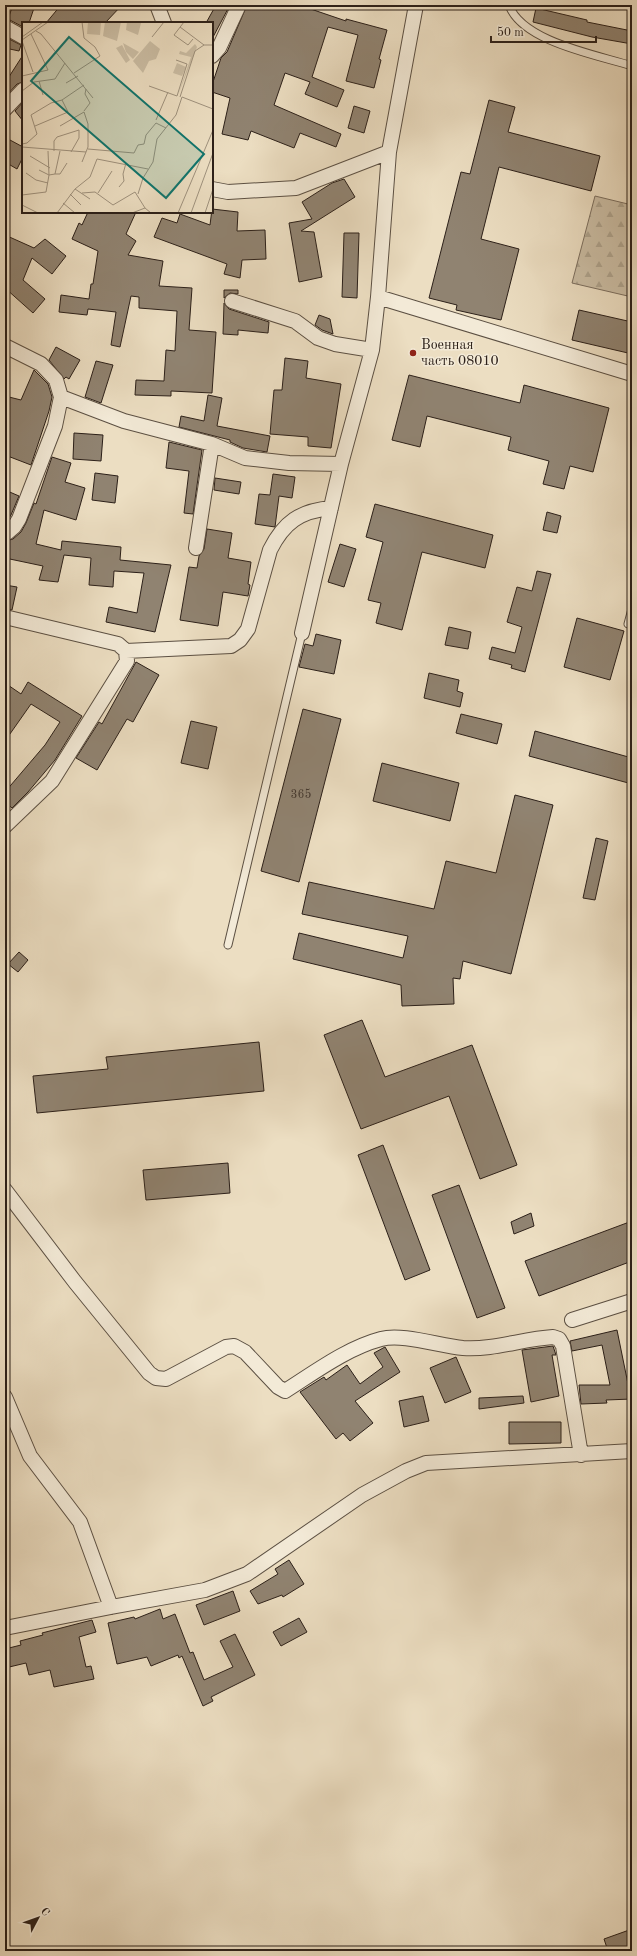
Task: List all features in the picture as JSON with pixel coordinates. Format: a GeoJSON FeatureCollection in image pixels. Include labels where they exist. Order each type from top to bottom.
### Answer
{"type":"FeatureCollection","features":[{"type":"Feature","properties":{"kind":"street"},"geometry":{"type":"LineString","coordinates":[[157,5],[164,22]]}},
{"type":"Feature","properties":{"kind":"street"},"geometry":{"type":"LineString","coordinates":[[213,55],[219,48],[239,5]]}},
{"type":"Feature","properties":{"kind":"street"},"geometry":{"type":"LineString","coordinates":[[302,633],[341,464],[372,350],[378,297],[389,152],[416,5]]}},
{"type":"Feature","properties":{"kind":"street"},"geometry":{"type":"LineString","coordinates":[[5,27],[22,36]]}},
{"type":"Feature","properties":{"kind":"street"},"geometry":{"type":"LineString","coordinates":[[5,109],[22,91]]}},
{"type":"Feature","properties":{"kind":"street"},"geometry":{"type":"LineString","coordinates":[[213,189],[228,192],[296,188],[389,152]]}},
{"type":"Feature","properties":{"kind":"street"},"geometry":{"type":"LineString","coordinates":[[378,297],[632,374]]}},
{"type":"Feature","properties":{"kind":"street"},"geometry":{"type":"LineString","coordinates":[[232,301],[295,321],[308,332],[329,342],[372,350]]}},
{"type":"Feature","properties":{"kind":"street"},"geometry":{"type":"LineString","coordinates":[[5,346],[41,364],[56,380],[62,397],[55,426],[18,519],[14,527],[7,533],[5,532]]}},
{"type":"Feature","properties":{"kind":"street"},"geometry":{"type":"LineString","coordinates":[[62,397],[124,420],[212,444],[245,458],[289,463],[341,464]]}},
{"type":"Feature","properties":{"kind":"street"},"geometry":{"type":"LineString","coordinates":[[196,548],[212,444]]}},
{"type":"Feature","properties":{"kind":"street"},"geometry":{"type":"LineString","coordinates":[[5,617],[118,644],[126,651],[231,646],[240,640],[248,629],[270,550],[275,538],[289,523],[300,515],[316,510],[331,508]]}},
{"type":"Feature","properties":{"kind":"street"},"geometry":{"type":"LineString","coordinates":[[5,826],[52,780],[127,662],[126,651]]}},
{"type":"Feature","properties":{"kind":"street"},"geometry":{"type":"LineString","coordinates":[[5,1190],[80,1288],[149,1373],[156,1378],[166,1379],[226,1347],[234,1346],[245,1352],[278,1387],[285,1390],[353,1351],[382,1338],[398,1338],[464,1348],[498,1347],[553,1337],[559,1339],[563,1346],[581,1455]]}},
{"type":"Feature","properties":{"kind":"street"},"geometry":{"type":"LineString","coordinates":[[572,1320],[632,1301]]}},
{"type":"Feature","properties":{"kind":"street"},"geometry":{"type":"LineString","coordinates":[[5,1397],[30,1456],[80,1522],[111,1607]]}},
{"type":"Feature","properties":{"kind":"street"},"geometry":{"type":"LineString","coordinates":[[5,1628],[205,1590],[247,1574],[362,1495],[406,1471],[426,1463],[632,1451]]}},
{"type":"Feature","properties":{"kind":"lane"},"geometry":{"type":"LineString","coordinates":[[509,5],[525,27],[546,40],[632,66]]}},
{"type":"Feature","properties":{"kind":"lane"},"geometry":{"type":"LineString","coordinates":[[628,624],[632,609]]}},
{"type":"Feature","properties":{"kind":"lane"},"geometry":{"type":"LineString","coordinates":[[228,945],[302,633]]}},
{"type":"Feature","properties":{"kind":"green space"},"geometry":{"type":"Polygon","coordinates":[[[595,196],[632,205],[632,297],[572,283],[595,196]]]}},
{"type":"Feature","properties":{"kind":"building"},"geometry":{"type":"Polygon","coordinates":[[[13,5],[35,5],[29,22],[22,22],[22,26],[8,19],[13,5]]]}},
{"type":"Feature","properties":{"kind":"building"},"geometry":{"type":"Polygon","coordinates":[[[61,5],[122,5],[106,22],[47,22],[61,5]]]}},
{"type":"Feature","properties":{"kind":"building"},"geometry":{"type":"Polygon","coordinates":[[[216,5],[230,5],[213,37],[213,22],[207,22],[216,5]]]}},
{"type":"Feature","properties":{"kind":"building"},"geometry":{"type":"Polygon","coordinates":[[[247,5],[299,5],[346,21],[346,19],[387,30],[379,59],[381,60],[374,88],[346,81],[358,35],[328,27],[312,77],[344,90],[337,107],[305,94],[310,82],[285,73],[274,105],[341,134],[336,147],[300,133],[294,148],[251,131],[248,140],[222,134],[230,98],[213,92],[213,82],[221,58],[227,52],[247,5]]]}},
{"type":"Feature","properties":{"kind":"building"},"geometry":{"type":"Polygon","coordinates":[[[536,8],[587,20],[587,22],[632,31],[632,44],[592,37],[533,22],[536,8]]]}},
{"type":"Feature","properties":{"kind":"building"},"geometry":{"type":"Polygon","coordinates":[[[5,37],[21,45],[19,51],[5,48],[5,37]]]}},
{"type":"Feature","properties":{"kind":"building"},"geometry":{"type":"Polygon","coordinates":[[[22,57],[22,82],[17,84],[5,97],[5,83],[22,57]]]}},
{"type":"Feature","properties":{"kind":"building"},"geometry":{"type":"Polygon","coordinates":[[[489,100],[515,107],[508,132],[600,156],[591,191],[499,167],[481,239],[519,249],[501,320],[456,310],[457,305],[429,298],[461,172],[470,174],[489,100]]]}},
{"type":"Feature","properties":{"kind":"building"},"geometry":{"type":"Polygon","coordinates":[[[22,103],[22,120],[15,111],[22,103]]]}},
{"type":"Feature","properties":{"kind":"building"},"geometry":{"type":"Polygon","coordinates":[[[354,106],[370,111],[364,133],[348,128],[354,106]]]}},
{"type":"Feature","properties":{"kind":"building"},"geometry":{"type":"Polygon","coordinates":[[[10,140],[22,146],[22,159],[17,169],[5,162],[5,149],[10,140]]]}},
{"type":"Feature","properties":{"kind":"building"},"geometry":{"type":"Polygon","coordinates":[[[344,179],[355,197],[301,231],[314,232],[322,277],[299,282],[289,223],[312,219],[302,202],[332,183],[344,179]]]}},
{"type":"Feature","properties":{"kind":"building"},"geometry":{"type":"Polygon","coordinates":[[[213,209],[238,212],[237,231],[265,230],[266,259],[242,260],[240,278],[224,274],[227,264],[154,237],[162,218],[177,223],[180,214],[210,225],[213,209]]]}},
{"type":"Feature","properties":{"kind":"building"},"geometry":{"type":"Polygon","coordinates":[[[88,213],[136,213],[126,234],[136,241],[128,255],[163,261],[159,286],[192,288],[189,330],[216,332],[212,393],[171,391],[171,396],[135,395],[136,380],[164,381],[166,350],[175,351],[177,311],[139,308],[139,297],[131,296],[120,347],[111,345],[116,312],[88,309],[87,315],[59,312],[61,295],[89,299],[91,284],[93,284],[98,251],[72,239],[79,223],[82,225],[88,213]]]}},
{"type":"Feature","properties":{"kind":"building"},"geometry":{"type":"Polygon","coordinates":[[[344,233],[359,233],[357,298],[342,297],[344,233]]]}},
{"type":"Feature","properties":{"kind":"building"},"geometry":{"type":"Polygon","coordinates":[[[5,235],[34,248],[45,239],[66,256],[52,274],[32,258],[23,280],[45,299],[33,313],[5,288],[5,235]]]}},
{"type":"Feature","properties":{"kind":"building"},"geometry":{"type":"Polygon","coordinates":[[[224,290],[238,290],[238,294],[230,293],[224,298],[224,290]]]}},
{"type":"Feature","properties":{"kind":"building"},"geometry":{"type":"Polygon","coordinates":[[[224,303],[229,309],[269,322],[268,333],[238,330],[238,335],[223,334],[224,303]]]}},
{"type":"Feature","properties":{"kind":"building"},"geometry":{"type":"Polygon","coordinates":[[[579,310],[632,322],[632,335],[628,353],[572,340],[579,310]]]}},
{"type":"Feature","properties":{"kind":"building"},"geometry":{"type":"Polygon","coordinates":[[[319,315],[330,319],[333,334],[322,330],[315,325],[319,315]]]}},
{"type":"Feature","properties":{"kind":"building"},"geometry":{"type":"Polygon","coordinates":[[[56,347],[80,360],[69,379],[66,377],[64,379],[49,360],[56,347]]]}},
{"type":"Feature","properties":{"kind":"building"},"geometry":{"type":"Polygon","coordinates":[[[285,358],[308,361],[306,378],[341,384],[331,448],[308,446],[308,437],[270,434],[274,390],[282,390],[285,358]]]}},
{"type":"Feature","properties":{"kind":"building"},"geometry":{"type":"Polygon","coordinates":[[[96,361],[113,365],[101,403],[85,397],[96,361]]]}},
{"type":"Feature","properties":{"kind":"building"},"geometry":{"type":"Polygon","coordinates":[[[34,370],[48,384],[52,397],[49,411],[31,465],[5,455],[5,396],[21,400],[34,370]]]}},
{"type":"Feature","properties":{"kind":"building"},"geometry":{"type":"Polygon","coordinates":[[[409,375],[520,403],[524,385],[609,408],[593,472],[570,466],[564,489],[543,484],[549,461],[508,450],[511,437],[427,416],[420,447],[392,440],[409,375]]]}},
{"type":"Feature","properties":{"kind":"building"},"geometry":{"type":"Polygon","coordinates":[[[208,395],[222,398],[217,426],[270,436],[267,452],[243,448],[230,442],[230,440],[179,427],[181,416],[204,421],[208,395]]]}},
{"type":"Feature","properties":{"kind":"building"},"geometry":{"type":"Polygon","coordinates":[[[74,433],[103,435],[101,461],[73,459],[74,433]]]}},
{"type":"Feature","properties":{"kind":"building"},"geometry":{"type":"Polygon","coordinates":[[[169,442],[202,450],[193,514],[184,513],[189,471],[166,468],[169,442]]]}},
{"type":"Feature","properties":{"kind":"building"},"geometry":{"type":"Polygon","coordinates":[[[52,457],[71,463],[65,482],[85,488],[76,520],[44,510],[36,544],[61,550],[62,541],[121,547],[120,560],[171,565],[155,632],[106,622],[109,607],[137,613],[144,573],[114,571],[113,587],[89,585],[91,558],[64,555],[58,582],[39,580],[43,566],[5,558],[5,541],[13,539],[21,532],[34,503],[36,504],[52,457]]]}},
{"type":"Feature","properties":{"kind":"building"},"geometry":{"type":"Polygon","coordinates":[[[95,473],[118,476],[115,503],[92,500],[95,473]]]}},
{"type":"Feature","properties":{"kind":"building"},"geometry":{"type":"Polygon","coordinates":[[[273,474],[295,477],[292,498],[279,496],[275,527],[255,524],[259,494],[270,495],[273,474]]]}},
{"type":"Feature","properties":{"kind":"building"},"geometry":{"type":"Polygon","coordinates":[[[215,478],[241,482],[239,494],[214,490],[215,478]]]}},
{"type":"Feature","properties":{"kind":"building"},"geometry":{"type":"Polygon","coordinates":[[[5,490],[19,496],[11,515],[5,524],[5,490]]]}},
{"type":"Feature","properties":{"kind":"building"},"geometry":{"type":"Polygon","coordinates":[[[375,504],[493,535],[485,568],[422,552],[402,630],[376,623],[381,603],[368,600],[383,542],[366,537],[375,504]]]}},
{"type":"Feature","properties":{"kind":"building"},"geometry":{"type":"Polygon","coordinates":[[[547,512],[561,516],[557,533],[543,530],[547,512]]]}},
{"type":"Feature","properties":{"kind":"building"},"geometry":{"type":"Polygon","coordinates":[[[207,529],[232,533],[228,558],[251,562],[248,596],[223,592],[218,626],[180,620],[189,567],[197,568],[199,556],[204,549],[207,529]]]}},
{"type":"Feature","properties":{"kind":"building"},"geometry":{"type":"Polygon","coordinates":[[[340,544],[356,549],[344,587],[328,582],[340,544]]]}},
{"type":"Feature","properties":{"kind":"building"},"geometry":{"type":"Polygon","coordinates":[[[537,571],[551,574],[525,672],[511,668],[512,665],[489,659],[492,647],[515,653],[522,627],[507,622],[517,587],[532,591],[537,571]]]}},
{"type":"Feature","properties":{"kind":"building"},"geometry":{"type":"Polygon","coordinates":[[[5,585],[17,587],[12,610],[5,609],[5,585]]]}},
{"type":"Feature","properties":{"kind":"building"},"geometry":{"type":"Polygon","coordinates":[[[577,618],[624,631],[610,680],[564,667],[577,618]]]}},
{"type":"Feature","properties":{"kind":"building"},"geometry":{"type":"Polygon","coordinates":[[[449,627],[471,632],[468,649],[445,645],[449,627]]]}},
{"type":"Feature","properties":{"kind":"building"},"geometry":{"type":"Polygon","coordinates":[[[316,634],[341,640],[334,674],[299,667],[305,644],[313,646],[316,634]]]}},
{"type":"Feature","properties":{"kind":"building"},"geometry":{"type":"Polygon","coordinates":[[[136,662],[159,675],[133,722],[127,719],[97,770],[76,758],[99,722],[102,724],[136,662]]]}},
{"type":"Feature","properties":{"kind":"building"},"geometry":{"type":"Polygon","coordinates":[[[429,673],[459,680],[457,691],[463,693],[460,707],[424,698],[429,673]]]}},
{"type":"Feature","properties":{"kind":"building"},"geometry":{"type":"Polygon","coordinates":[[[28,682],[82,716],[55,760],[28,792],[12,808],[5,802],[5,792],[45,745],[60,722],[31,704],[5,741],[5,683],[21,694],[28,682]]]}},
{"type":"Feature","properties":{"kind":"building"},"geometry":{"type":"Polygon","coordinates":[[[303,709],[341,719],[299,882],[261,871],[303,709]]]}},
{"type":"Feature","properties":{"kind":"building"},"geometry":{"type":"Polygon","coordinates":[[[461,714],[502,724],[497,744],[456,733],[461,714]]]}},
{"type":"Feature","properties":{"kind":"building"},"geometry":{"type":"Polygon","coordinates":[[[191,721],[217,727],[208,769],[181,763],[191,721]]]}},
{"type":"Feature","properties":{"kind":"building"},"geometry":{"type":"Polygon","coordinates":[[[535,731],[632,758],[632,784],[529,756],[535,731]]]}},
{"type":"Feature","properties":{"kind":"building"},"geometry":{"type":"Polygon","coordinates":[[[382,763],[459,783],[450,821],[373,801],[382,763]]]}},
{"type":"Feature","properties":{"kind":"building"},"geometry":{"type":"Polygon","coordinates":[[[515,795],[553,805],[511,974],[463,961],[460,979],[453,978],[454,1004],[402,1006],[401,985],[293,959],[299,933],[403,958],[408,936],[302,914],[309,882],[434,909],[446,861],[496,873],[515,795]]]}},
{"type":"Feature","properties":{"kind":"building"},"geometry":{"type":"Polygon","coordinates":[[[596,838],[608,841],[595,900],[583,898],[596,838]]]}},
{"type":"Feature","properties":{"kind":"building"},"geometry":{"type":"Polygon","coordinates":[[[19,952],[28,960],[18,972],[8,964],[19,952]]]}},
{"type":"Feature","properties":{"kind":"building"},"geometry":{"type":"Polygon","coordinates":[[[362,1020],[385,1077],[472,1045],[517,1165],[480,1179],[449,1096],[361,1129],[324,1035],[362,1020]]]}},
{"type":"Feature","properties":{"kind":"building"},"geometry":{"type":"Polygon","coordinates":[[[259,1042],[264,1091],[37,1113],[33,1076],[108,1069],[106,1057],[259,1042]]]}},
{"type":"Feature","properties":{"kind":"building"},"geometry":{"type":"Polygon","coordinates":[[[383,1145],[430,1270],[405,1280],[358,1155],[383,1145]]]}},
{"type":"Feature","properties":{"kind":"building"},"geometry":{"type":"Polygon","coordinates":[[[228,1163],[230,1193],[146,1200],[143,1170],[228,1163]]]}},
{"type":"Feature","properties":{"kind":"building"},"geometry":{"type":"Polygon","coordinates":[[[459,1185],[505,1308],[477,1318],[432,1195],[459,1185]]]}},
{"type":"Feature","properties":{"kind":"building"},"geometry":{"type":"Polygon","coordinates":[[[531,1213],[534,1226],[514,1234],[511,1222],[531,1213]]]}},
{"type":"Feature","properties":{"kind":"building"},"geometry":{"type":"Polygon","coordinates":[[[632,1221],[632,1261],[539,1296],[525,1261],[632,1221]]]}},
{"type":"Feature","properties":{"kind":"building"},"geometry":{"type":"Polygon","coordinates":[[[617,1330],[628,1384],[632,1384],[632,1399],[606,1400],[607,1403],[581,1404],[579,1385],[610,1385],[602,1345],[572,1351],[570,1341],[617,1330]]]}},
{"type":"Feature","properties":{"kind":"building"},"geometry":{"type":"Polygon","coordinates":[[[553,1346],[556,1355],[552,1355],[559,1396],[531,1402],[522,1350],[553,1346]]]}},
{"type":"Feature","properties":{"kind":"building"},"geometry":{"type":"Polygon","coordinates":[[[385,1347],[400,1372],[355,1401],[373,1423],[350,1441],[343,1433],[336,1439],[300,1392],[324,1377],[326,1380],[347,1365],[360,1384],[383,1367],[374,1353],[385,1347]]]}},
{"type":"Feature","properties":{"kind":"building"},"geometry":{"type":"Polygon","coordinates":[[[456,1357],[471,1392],[445,1403],[430,1368],[456,1357]]]}},
{"type":"Feature","properties":{"kind":"building"},"geometry":{"type":"Polygon","coordinates":[[[423,1396],[429,1421],[404,1427],[399,1401],[423,1396]]]}},
{"type":"Feature","properties":{"kind":"building"},"geometry":{"type":"Polygon","coordinates":[[[523,1396],[524,1403],[479,1409],[479,1398],[523,1396]]]}},
{"type":"Feature","properties":{"kind":"building"},"geometry":{"type":"Polygon","coordinates":[[[509,1422],[561,1422],[561,1443],[509,1444],[509,1422]]]}},
{"type":"Feature","properties":{"kind":"building"},"geometry":{"type":"Polygon","coordinates":[[[289,1560],[304,1584],[283,1597],[282,1595],[258,1604],[250,1591],[278,1574],[275,1569],[289,1560]]]}},
{"type":"Feature","properties":{"kind":"building"},"geometry":{"type":"Polygon","coordinates":[[[233,1591],[240,1611],[204,1625],[196,1605],[233,1591]]]}},
{"type":"Feature","properties":{"kind":"building"},"geometry":{"type":"Polygon","coordinates":[[[160,1609],[163,1619],[175,1614],[190,1653],[193,1652],[204,1680],[233,1667],[220,1641],[235,1634],[255,1675],[211,1697],[213,1701],[203,1706],[182,1656],[179,1658],[178,1655],[151,1666],[147,1657],[117,1664],[108,1623],[134,1617],[135,1619],[160,1609]]]}},
{"type":"Feature","properties":{"kind":"building"},"geometry":{"type":"Polygon","coordinates":[[[299,1618],[307,1632],[281,1646],[273,1632],[299,1618]]]}},
{"type":"Feature","properties":{"kind":"building"},"geometry":{"type":"Polygon","coordinates":[[[92,1620],[96,1632],[79,1637],[86,1667],[91,1666],[94,1679],[54,1687],[50,1670],[29,1675],[26,1663],[5,1668],[5,1649],[21,1645],[20,1641],[43,1635],[42,1633],[92,1620]]]}},
{"type":"Feature","properties":{"kind":"building"},"geometry":{"type":"Polygon","coordinates":[[[632,1929],[632,1951],[608,1951],[604,1939],[632,1929]]]}},
{"type":"Feature","properties":{"kind":"place","name":"Военная часть 08010"},"geometry":{"type":"Point","coordinates":[413,353]}}]}
